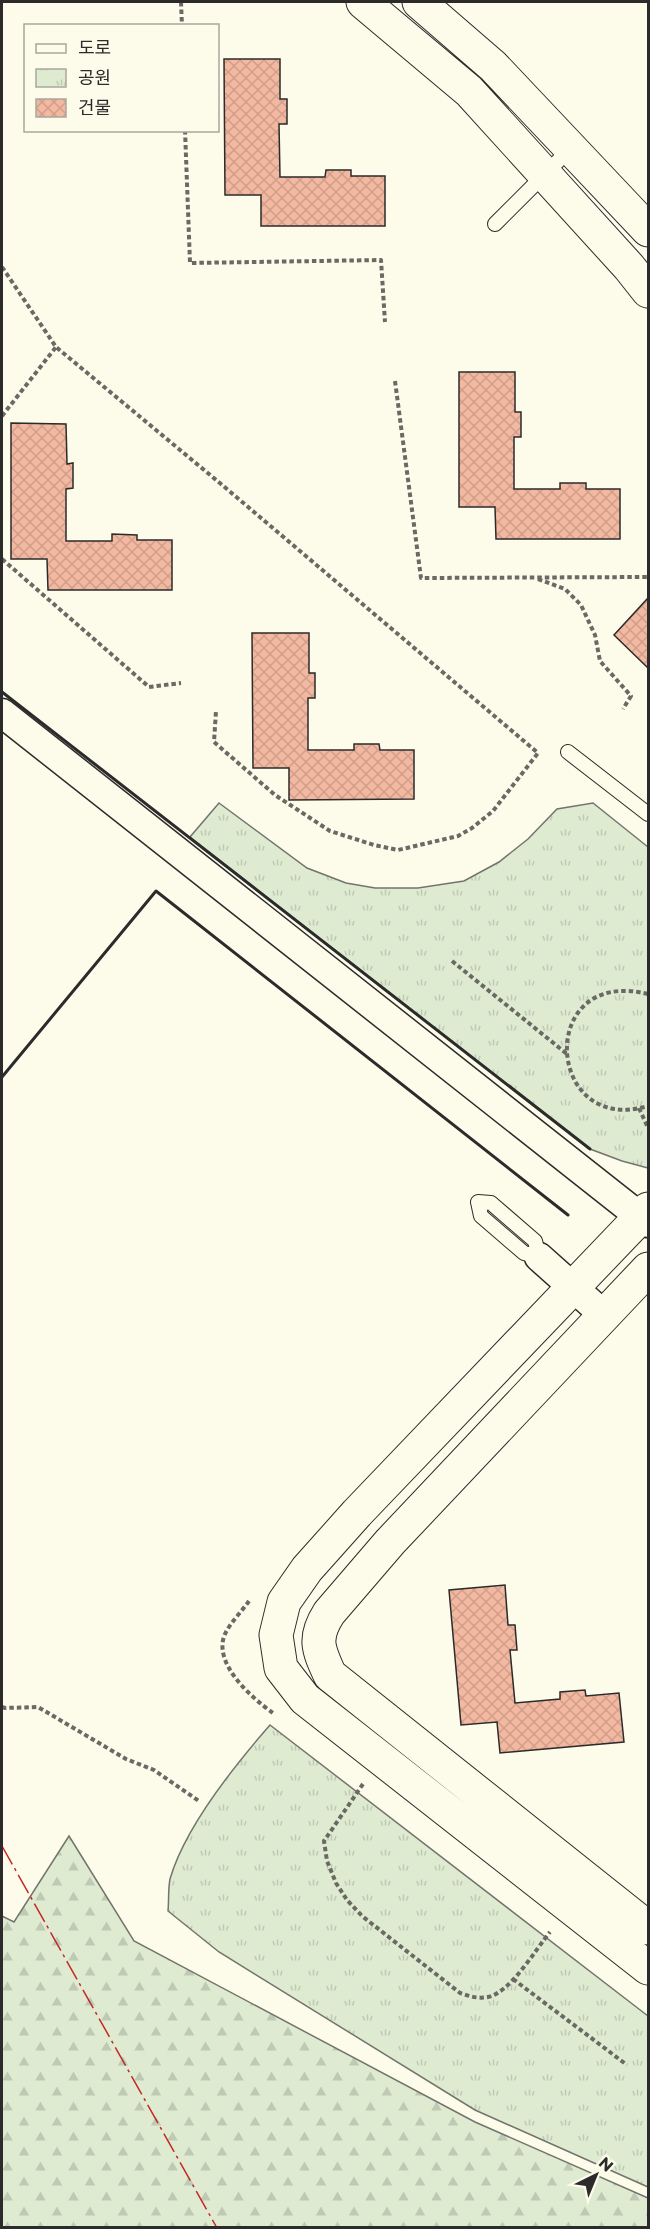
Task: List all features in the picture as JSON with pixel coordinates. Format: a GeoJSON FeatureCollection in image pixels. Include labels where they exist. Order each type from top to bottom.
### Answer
{"type":"FeatureCollection","features":[{"type":"Feature","properties":{"kind":"street"},"geometry":{"type":"LineString","coordinates":[[363,2],[469,91],[648,291]]}},
{"type":"Feature","properties":{"kind":"street"},"geometry":{"type":"LineString","coordinates":[[419,2],[493,66],[648,230]]}},
{"type":"Feature","properties":{"kind":"street"},"geometry":{"type":"LineString","coordinates":[[2,713],[646,1216],[574,1287],[357,1513],[307,1569],[284,1602],[276,1635],[281,1668],[305,1699],[633,1927]]}},
{"type":"Feature","properties":{"kind":"street"},"geometry":{"type":"LineString","coordinates":[[539,1257],[604,1315]]}},
{"type":"Feature","properties":{"kind":"street"},"geometry":{"type":"LineString","coordinates":[[648,1269],[382,1550],[329,1613],[320,1626],[317,1642],[330,1675],[633,1927],[648,1968]]}},
{"type":"Feature","properties":{"kind":"lane"},"geometry":{"type":"LineString","coordinates":[[495,224],[571,148]]}},
{"type":"Feature","properties":{"kind":"lane"},"geometry":{"type":"LineString","coordinates":[[568,752],[648,814]]}},
{"type":"Feature","properties":{"kind":"lane"},"geometry":{"type":"LineString","coordinates":[[478,1203],[491,1203],[535,1240],[539,1257],[524,1253],[481,1216],[478,1203]]}},
{"type":"Feature","properties":{"kind":"path"},"geometry":{"type":"LineString","coordinates":[[181,2],[182,24]]}},
{"type":"Feature","properties":{"kind":"path"},"geometry":{"type":"LineString","coordinates":[[185,132],[189,263],[381,260],[385,322]]}},
{"type":"Feature","properties":{"kind":"path"},"geometry":{"type":"LineString","coordinates":[[2,267],[56,347],[538,753],[493,811],[472,828],[458,836],[398,850],[330,831],[274,795],[214,742],[216,711]]}},
{"type":"Feature","properties":{"kind":"path"},"geometry":{"type":"LineString","coordinates":[[2,416],[56,347]]}},
{"type":"Feature","properties":{"kind":"path"},"geometry":{"type":"LineString","coordinates":[[395,381],[422,578],[648,577]]}},
{"type":"Feature","properties":{"kind":"path"},"geometry":{"type":"LineString","coordinates":[[2,559],[149,687],[181,683]]}},
{"type":"Feature","properties":{"kind":"path"},"geometry":{"type":"LineString","coordinates":[[533,578],[564,588],[581,605],[595,635],[600,661],[631,696],[623,709]]}},
{"type":"Feature","properties":{"kind":"path"},"geometry":{"type":"LineString","coordinates":[[452,961],[567,1054]]}},
{"type":"Feature","properties":{"kind":"path"},"geometry":{"type":"LineString","coordinates":[[648,994],[631,989],[613,991],[595,998],[580,1010],[570,1026],[566,1045],[568,1064],[575,1082],[588,1096],[606,1106],[626,1110],[648,1106]]}},
{"type":"Feature","properties":{"kind":"path"},"geometry":{"type":"LineString","coordinates":[[639,1108],[648,1128]]}},
{"type":"Feature","properties":{"kind":"path"},"geometry":{"type":"LineString","coordinates":[[252,1598],[225,1634],[223,1650],[228,1667],[247,1694],[274,1714]]}},
{"type":"Feature","properties":{"kind":"path"},"geometry":{"type":"LineString","coordinates":[[2,1707],[38,1707],[126,1759],[153,1770],[200,1801]]}},
{"type":"Feature","properties":{"kind":"path"},"geometry":{"type":"LineString","coordinates":[[355,1777],[364,1784],[324,1841],[327,1861],[336,1883],[347,1900],[362,1916],[460,1993],[477,1999],[499,1993],[513,1979],[552,1929]]}},
{"type":"Feature","properties":{"kind":"path"},"geometry":{"type":"LineString","coordinates":[[513,1979],[627,2065]]}},
{"type":"Feature","properties":{"kind":"green space"},"geometry":{"type":"Polygon","coordinates":[[[219,803],[307,868],[346,883],[375,888],[418,888],[464,881],[499,862],[528,839],[557,809],[593,803],[648,847],[648,1168],[590,1149],[190,837],[219,803]]]}},
{"type":"Feature","properties":{"kind":"green space"},"geometry":{"type":"Polygon","coordinates":[[[270,1725],[648,2016],[648,2187],[475,2110],[219,1952],[168,1911],[170,1879],[187,1839],[212,1798],[270,1725]]]}},
{"type":"Feature","properties":{"kind":"green space"},"geometry":{"type":"Polygon","coordinates":[[[69,1836],[134,1941],[475,2122],[648,2198],[648,2227],[2,2227],[2,1916],[14,1922],[69,1836]]]}},
{"type":"Feature","properties":{"kind":"building"},"geometry":{"type":"Polygon","coordinates":[[[224,59],[280,59],[280,99],[287,99],[287,124],[279,124],[280,177],[325,177],[326,170],[351,170],[351,176],[385,176],[385,226],[261,226],[261,195],[225,195],[224,59]]]}},
{"type":"Feature","properties":{"kind":"building"},"geometry":{"type":"Polygon","coordinates":[[[459,372],[515,372],[515,412],[521,412],[521,437],[514,437],[514,489],[560,489],[560,483],[586,483],[586,489],[620,489],[620,539],[496,539],[495,507],[459,507],[459,372]]]}},
{"type":"Feature","properties":{"kind":"building"},"geometry":{"type":"Polygon","coordinates":[[[11,423],[66,424],[67,464],[73,463],[73,488],[66,489],[66,541],[112,541],[112,534],[137,535],[137,540],[172,540],[172,590],[48,590],[47,559],[11,559],[11,423]]]}},
{"type":"Feature","properties":{"kind":"building"},"geometry":{"type":"Polygon","coordinates":[[[648,598],[648,668],[614,635],[648,598]]]}},
{"type":"Feature","properties":{"kind":"building"},"geometry":{"type":"Polygon","coordinates":[[[252,633],[309,633],[309,673],[315,673],[315,698],[308,698],[308,750],[354,750],[354,744],[379,744],[380,750],[414,750],[414,799],[289,800],[289,768],[253,768],[252,633]]]}},
{"type":"Feature","properties":{"kind":"building"},"geometry":{"type":"Polygon","coordinates":[[[505,1585],[508,1625],[515,1625],[517,1650],[510,1650],[515,1703],[560,1699],[560,1692],[585,1690],[586,1696],[619,1693],[624,1742],[500,1753],[497,1722],[461,1725],[449,1590],[505,1585]]]}},
{"type":"Feature","properties":{"kind":"wall"},"geometry":{"type":"LineString","coordinates":[[2,692],[590,1149]]}},
{"type":"Feature","properties":{"kind":"wall"},"geometry":{"type":"LineString","coordinates":[[2,1077],[156,891],[568,1215]]}},
{"type":"Feature","properties":{"kind":"power"},"geometry":{"type":"LineString","coordinates":[[2,1846],[217,2228]]}}]}
